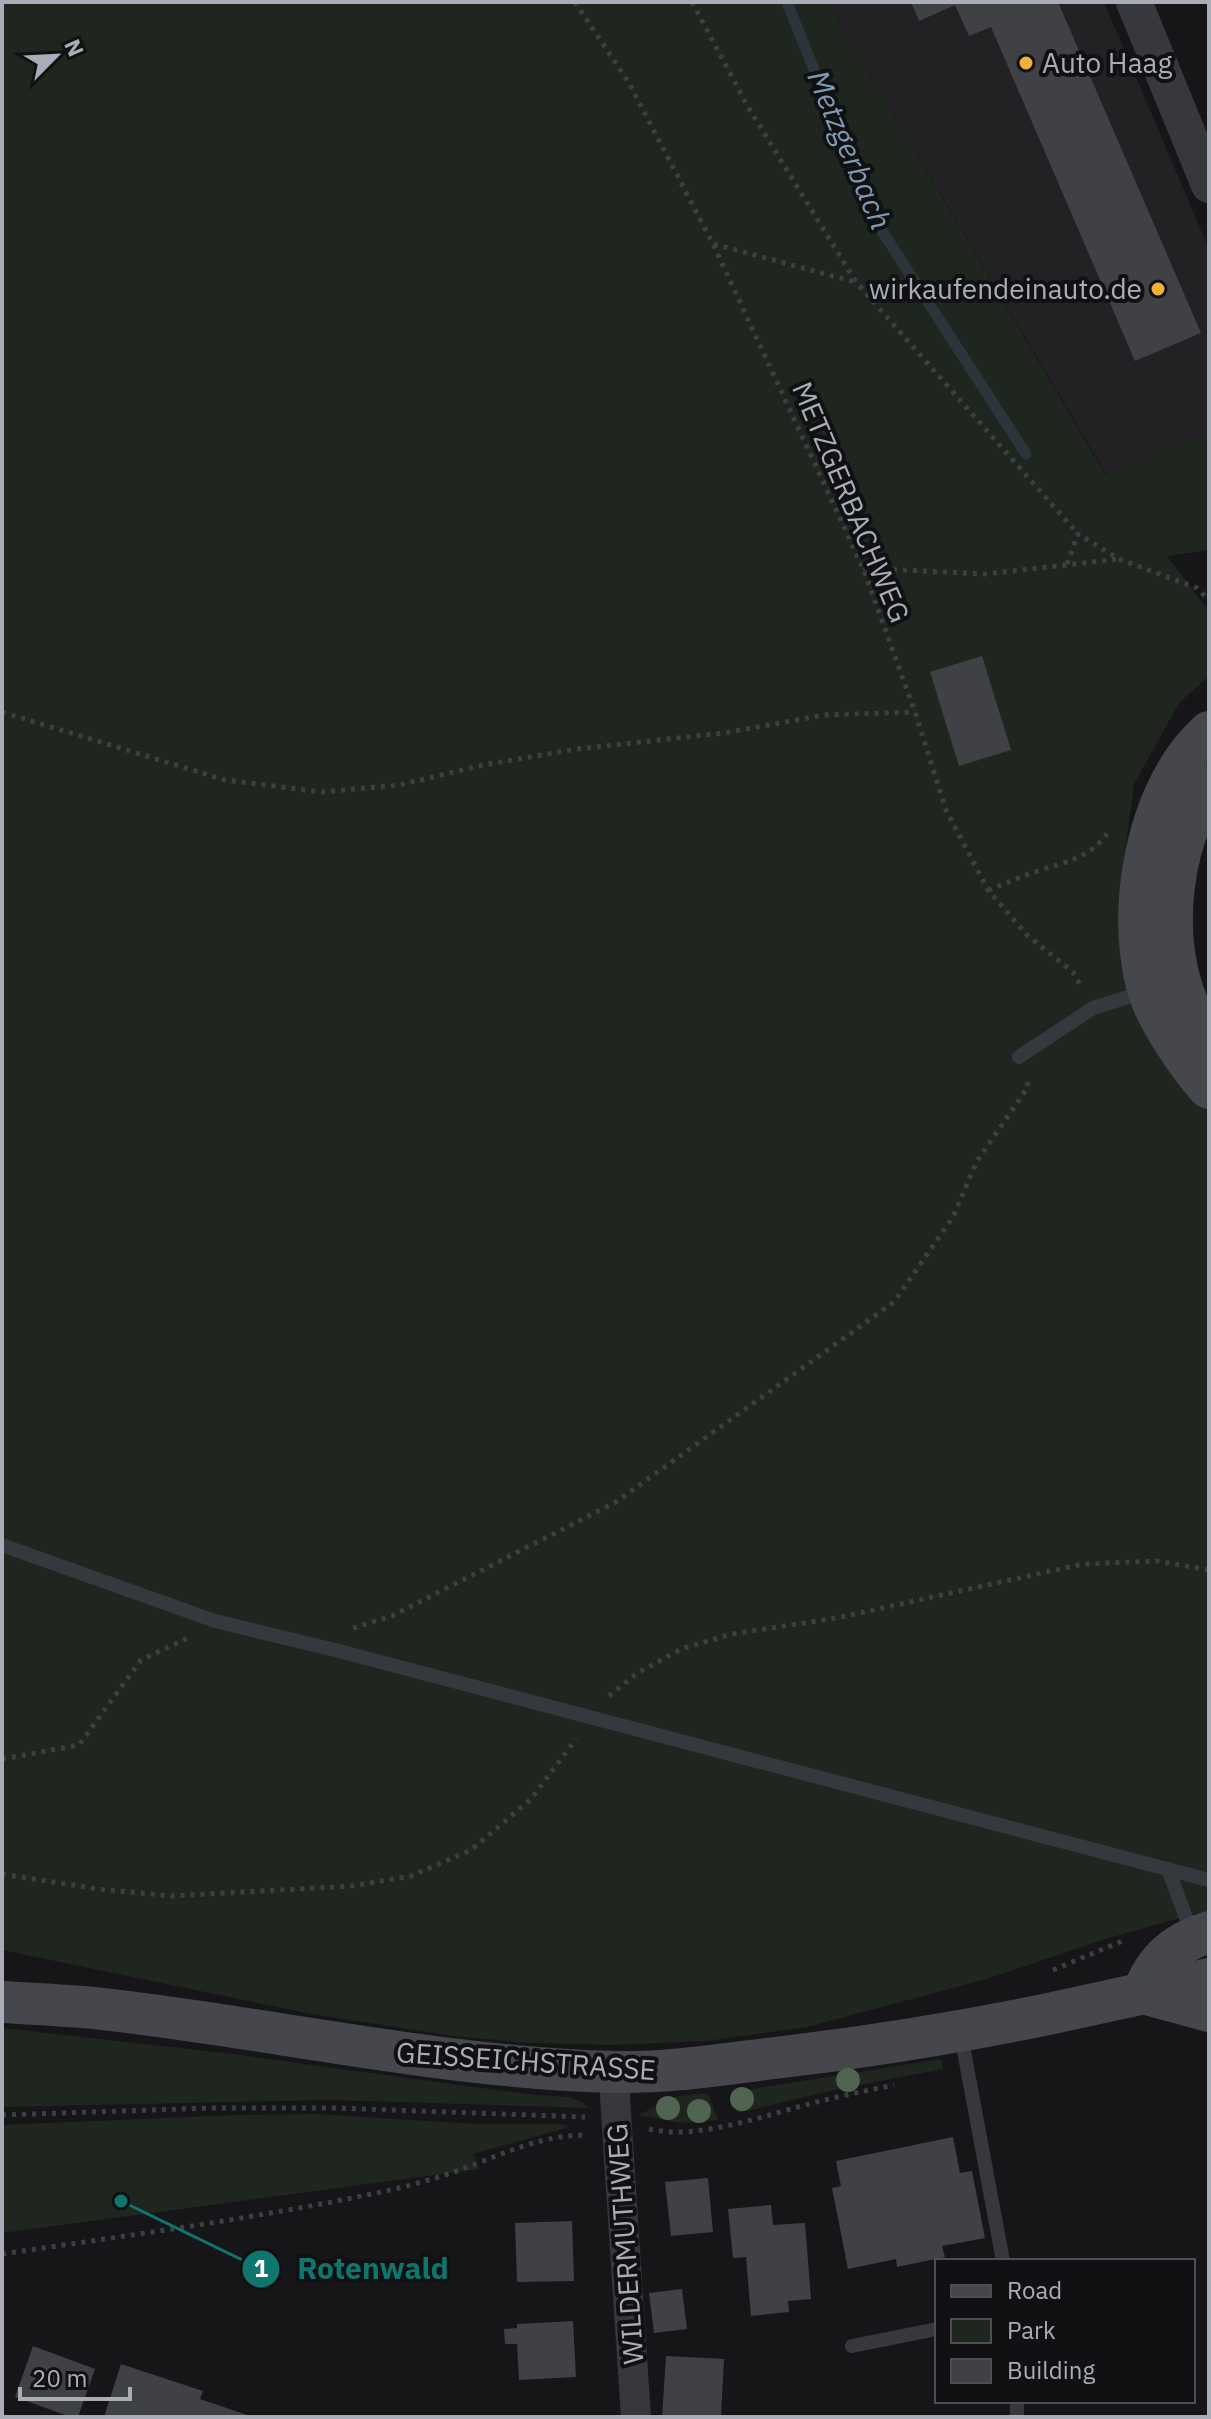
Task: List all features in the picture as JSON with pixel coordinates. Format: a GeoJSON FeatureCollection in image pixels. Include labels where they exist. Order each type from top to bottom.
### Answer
{"type":"FeatureCollection","features":[{"type":"Feature","properties":{"kind":"main road"},"geometry":{"type":"LineString","coordinates":[[1209,732],[1188,755],[1168,790],[1146,851],[1139,934],[1148,991],[1193,1071],[1209,1088]]}},
{"type":"Feature","properties":{"kind":"main road"},"geometry":{"type":"LineString","coordinates":[[1209,787],[1184,833],[1176,869],[1173,950],[1183,992],[1209,1041]]}},
{"type":"Feature","properties":{"kind":"main road"},"geometry":{"type":"LineString","coordinates":[[1143,1993],[1150,1973],[1163,1957],[1201,1934]]}},
{"type":"Feature","properties":{"kind":"main road","name":"GEISSEICHSTRASSE"},"geometry":{"type":"LineString","coordinates":[[2,2002],[93,2008],[277,2033],[380,2051],[617,2072],[666,2070],[789,2056],[960,2031],[1209,1979]]}},
{"type":"Feature","properties":{"kind":"main road","name":"GEISSEICHSTRASSE"},"geometry":{"type":"LineString","coordinates":[[1143,1993],[1209,2011]]}},
{"type":"Feature","properties":{"kind":"street"},"geometry":{"type":"LineString","coordinates":[[1134,2],[1209,185]]}},
{"type":"Feature","properties":{"kind":"street","name":"WILDERMUTHWEG"},"geometry":{"type":"LineString","coordinates":[[617,2072],[615,2096],[630,2132],[636,2417]]}},
{"type":"Feature","properties":{"kind":"lane"},"geometry":{"type":"LineString","coordinates":[[1019,1057],[1093,1008],[1148,991]]}},
{"type":"Feature","properties":{"kind":"lane"},"geometry":{"type":"LineString","coordinates":[[2,1545],[215,1621],[1209,1880]]}},
{"type":"Feature","properties":{"kind":"lane"},"geometry":{"type":"LineString","coordinates":[[1168,1869],[1201,1934]]}},
{"type":"Feature","properties":{"kind":"lane"},"geometry":{"type":"LineString","coordinates":[[960,2031],[1003,2259]]}},
{"type":"Feature","properties":{"kind":"lane"},"geometry":{"type":"LineString","coordinates":[[852,2346],[935,2329]]}},
{"type":"Feature","properties":{"kind":"path","name":"METZGERBACHWEG"},"geometry":{"type":"LineString","coordinates":[[575,2],[629,83],[713,244],[863,568],[915,712],[946,810],[988,890],[1028,936],[1073,972],[1093,1008]]}},
{"type":"Feature","properties":{"kind":"path"},"geometry":{"type":"LineString","coordinates":[[692,2],[748,107],[856,282],[1078,534],[1119,559],[1197,588],[1209,600]]}},
{"type":"Feature","properties":{"kind":"path"},"geometry":{"type":"LineString","coordinates":[[713,244],[856,282]]}},
{"type":"Feature","properties":{"kind":"path"},"geometry":{"type":"LineString","coordinates":[[1067,564],[1078,534]]}},
{"type":"Feature","properties":{"kind":"path"},"geometry":{"type":"LineString","coordinates":[[863,568],[985,574],[1119,559]]}},
{"type":"Feature","properties":{"kind":"path"},"geometry":{"type":"LineString","coordinates":[[2,712],[225,780],[322,792],[399,785],[483,765],[577,749],[724,733],[824,715],[915,712]]}},
{"type":"Feature","properties":{"kind":"path"},"geometry":{"type":"LineString","coordinates":[[988,890],[1074,861],[1102,841],[1110,829]]}},
{"type":"Feature","properties":{"kind":"path"},"geometry":{"type":"LineString","coordinates":[[335,1650],[349,1629],[392,1616],[616,1502],[894,1302],[953,1217],[977,1161],[1028,1087],[1019,1057]]}},
{"type":"Feature","properties":{"kind":"path"},"geometry":{"type":"LineString","coordinates":[[2,1759],[79,1745],[141,1660],[177,1645],[215,1621]]}},
{"type":"Feature","properties":{"kind":"path"},"geometry":{"type":"LineString","coordinates":[[1046,1973],[1131,1938]]}},
{"type":"Feature","properties":{"kind":"path"},"geometry":{"type":"LineString","coordinates":[[2,2254],[239,2220],[390,2190],[451,2173],[521,2145],[560,2136],[673,2132],[728,2125],[821,2100],[895,2085]]}},
{"type":"Feature","properties":{"kind":"path"},"geometry":{"type":"LineString","coordinates":[[2,2115],[210,2108],[335,2108],[591,2118]]}},
{"type":"Feature","properties":{"kind":"shaded area"},"geometry":{"type":"Polygon","coordinates":[[[827,2],[1104,2],[1209,249],[1209,432],[1106,474],[827,2]]]}},
{"type":"Feature","properties":{"kind":"green space"},"geometry":{"type":"Polygon","coordinates":[[[2,2],[827,2],[1105,474],[1209,432],[1209,550],[1167,556],[1209,611],[1209,676],[1179,703],[1134,784],[1120,889],[1120,963],[1170,1069],[1209,1109],[1209,1910],[1105,1939],[983,1980],[807,2027],[707,2041],[614,2045],[530,2043],[453,2036],[311,2014],[2,1950],[2,2]]]}},
{"type":"Feature","properties":{"kind":"green space"},"geometry":{"type":"Polygon","coordinates":[[[2,2028],[568,2097],[581,2101],[589,2108],[330,2100],[2,2107],[2,2028]]]}},
{"type":"Feature","properties":{"kind":"green space"},"geometry":{"type":"Polygon","coordinates":[[[941,2059],[943,2069],[838,2089],[738,2113],[732,2098],[733,2092],[941,2059]]]}},
{"type":"Feature","properties":{"kind":"green space"},"geometry":{"type":"Polygon","coordinates":[[[706,2093],[718,2120],[680,2123],[639,2115],[673,2097],[706,2093]]]}},
{"type":"Feature","properties":{"kind":"green space"},"geometry":{"type":"Polygon","coordinates":[[[317,2114],[476,2124],[563,2124],[569,2127],[473,2154],[479,2169],[2,2233],[2,2125],[317,2114]]]}},
{"type":"Feature","properties":{"kind":"building"},"geometry":{"type":"Polygon","coordinates":[[[911,2],[1058,2],[1201,333],[1135,361],[991,27],[969,36],[955,5],[919,21],[911,2]]]}},
{"type":"Feature","properties":{"kind":"building"},"geometry":{"type":"Polygon","coordinates":[[[982,656],[1011,750],[959,766],[930,672],[982,656]]]}},
{"type":"Feature","properties":{"kind":"building"},"geometry":{"type":"Polygon","coordinates":[[[953,2137],[960,2173],[972,2171],[985,2238],[942,2246],[945,2257],[897,2267],[896,2259],[848,2269],[832,2188],[841,2186],[836,2161],[953,2137]]]}},
{"type":"Feature","properties":{"kind":"building"},"geometry":{"type":"Polygon","coordinates":[[[708,2178],[713,2232],[671,2236],[665,2182],[708,2178]]]}},
{"type":"Feature","properties":{"kind":"building"},"geometry":{"type":"Polygon","coordinates":[[[771,2205],[773,2225],[805,2223],[811,2299],[788,2301],[789,2312],[751,2316],[746,2257],[733,2258],[728,2209],[771,2205]]]}},
{"type":"Feature","properties":{"kind":"building"},"geometry":{"type":"Polygon","coordinates":[[[572,2221],[574,2281],[517,2282],[515,2223],[572,2221]]]}},
{"type":"Feature","properties":{"kind":"building"},"geometry":{"type":"Polygon","coordinates":[[[682,2289],[687,2329],[654,2333],[649,2293],[682,2289]]]}},
{"type":"Feature","properties":{"kind":"building"},"geometry":{"type":"Polygon","coordinates":[[[573,2321],[576,2377],[519,2380],[517,2344],[505,2344],[504,2329],[517,2328],[517,2324],[573,2321]]]}},
{"type":"Feature","properties":{"kind":"building"},"geometry":{"type":"Polygon","coordinates":[[[33,2346],[95,2369],[78,2417],[15,2397],[33,2346]]]}},
{"type":"Feature","properties":{"kind":"building"},"geometry":{"type":"Polygon","coordinates":[[[666,2356],[724,2359],[721,2417],[662,2417],[666,2356]]]}},
{"type":"Feature","properties":{"kind":"building"},"geometry":{"type":"Polygon","coordinates":[[[121,2364],[203,2391],[200,2399],[253,2417],[104,2417],[121,2364]]]}},
{"type":"Feature","properties":{"kind":"waterway","name":"Metzgerbach"},"geometry":{"type":"LineString","coordinates":[[787,2],[873,217],[1026,454]]}},
{"type":"Feature","properties":{"kind":"place","name":"Auto Haag"},"geometry":{"type":"Point","coordinates":[1026,63]}},
{"type":"Feature","properties":{"kind":"place","name":"wirkaufendeinauto.de"},"geometry":{"type":"Point","coordinates":[1158,289]}},
{"type":"Feature","properties":{"kind":"place","name":"Rotenwald"},"geometry":{"type":"Point","coordinates":[121,2201]}}]}
